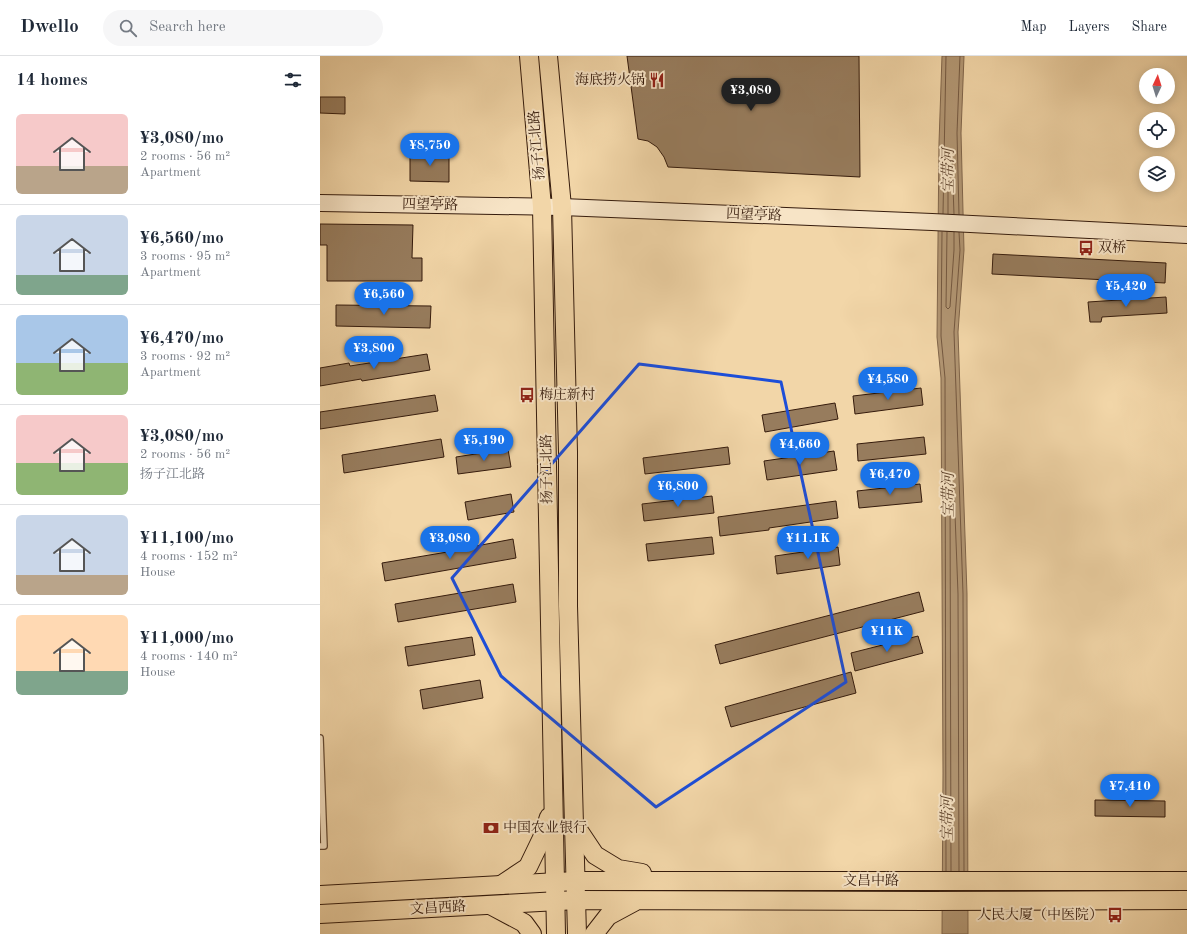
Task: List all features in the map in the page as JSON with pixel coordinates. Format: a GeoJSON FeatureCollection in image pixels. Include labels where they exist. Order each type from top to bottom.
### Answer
{"type":"FeatureCollection","features":[{"type":"Feature","properties":{"kind":"main road","name":"扬子江北路"},"geometry":{"type":"LineString","coordinates":[[529,56],[542,207],[556,934]]}},
{"type":"Feature","properties":{"kind":"main road","name":"扬子江北路"},"geometry":{"type":"LineString","coordinates":[[548,56],[562,207],[568,452],[568,606],[577,934]]}},
{"type":"Feature","properties":{"kind":"main road"},"geometry":{"type":"LineString","coordinates":[[500,885],[528,867],[542,838],[553,803]]}},
{"type":"Feature","properties":{"kind":"main road"},"geometry":{"type":"LineString","coordinates":[[575,825],[595,855],[618,869],[689,882]]}},
{"type":"Feature","properties":{"kind":"main road","name":"文昌中路"},"geometry":{"type":"LineString","coordinates":[[555,882],[1187,880]]}},
{"type":"Feature","properties":{"kind":"main road","name":"文昌西路"},"geometry":{"type":"LineString","coordinates":[[320,895],[555,882]]}},
{"type":"Feature","properties":{"kind":"main road","name":"文昌中路"},"geometry":{"type":"LineString","coordinates":[[555,902],[577,900],[1187,900]]}},
{"type":"Feature","properties":{"kind":"main road"},"geometry":{"type":"LineString","coordinates":[[594,934],[608,916],[637,900]]}},
{"type":"Feature","properties":{"kind":"main road","name":"文昌西路"},"geometry":{"type":"LineString","coordinates":[[320,914],[555,902]]}},
{"type":"Feature","properties":{"kind":"main road"},"geometry":{"type":"LineString","coordinates":[[491,905],[524,923],[532,934]]}},
{"type":"Feature","properties":{"kind":"street","name":"四望亭路"},"geometry":{"type":"LineString","coordinates":[[320,203],[562,207],[932,222],[1187,235]]}},
{"type":"Feature","properties":{"kind":"lane"},"geometry":{"type":"LineString","coordinates":[[320,738],[324,846],[320,846]]}},
{"type":"Feature","properties":{"kind":"highlighted area"},"geometry":{"type":"Polygon","coordinates":[[[639,364],[781,382],[846,682],[656,807],[501,676],[452,578],[639,364]]]}},
{"type":"Feature","properties":{"kind":"water","name":"宝带河"},"geometry":{"type":"Polygon","coordinates":[[[942,56],[964,56],[961,133],[964,250],[958,332],[967,594],[968,934],[942,934],[943,773],[941,378],[937,337],[939,143],[942,56]]]}},
{"type":"Feature","properties":{"kind":"building"},"geometry":{"type":"Polygon","coordinates":[[[627,56],[859,56],[860,177],[668,167],[664,157],[657,147],[648,141],[638,139],[627,56]]]}},
{"type":"Feature","properties":{"kind":"building"},"geometry":{"type":"Polygon","coordinates":[[[320,97],[345,97],[345,114],[320,113],[320,97]]]}},
{"type":"Feature","properties":{"kind":"building"},"geometry":{"type":"Polygon","coordinates":[[[410,152],[449,153],[449,182],[410,181],[410,152]]]}},
{"type":"Feature","properties":{"kind":"building"},"geometry":{"type":"Polygon","coordinates":[[[320,224],[413,225],[412,258],[422,258],[422,281],[327,281],[327,245],[320,245],[320,224]]]}},
{"type":"Feature","properties":{"kind":"building"},"geometry":{"type":"Polygon","coordinates":[[[993,254],[1166,263],[1165,283],[992,274],[993,254]]]}},
{"type":"Feature","properties":{"kind":"building"},"geometry":{"type":"Polygon","coordinates":[[[1166,297],[1167,313],[1102,317],[1101,322],[1090,322],[1088,302],[1166,297]]]}},
{"type":"Feature","properties":{"kind":"building"},"geometry":{"type":"Polygon","coordinates":[[[336,305],[431,306],[430,328],[336,326],[336,305]]]}},
{"type":"Feature","properties":{"kind":"building"},"geometry":{"type":"Polygon","coordinates":[[[427,354],[430,370],[320,386],[320,368],[349,363],[350,366],[427,354]]]}},
{"type":"Feature","properties":{"kind":"building"},"geometry":{"type":"Polygon","coordinates":[[[921,388],[923,405],[855,414],[853,396],[921,388]]]}},
{"type":"Feature","properties":{"kind":"building"},"geometry":{"type":"Polygon","coordinates":[[[435,395],[438,411],[320,429],[320,412],[435,395]]]}},
{"type":"Feature","properties":{"kind":"building"},"geometry":{"type":"Polygon","coordinates":[[[835,403],[838,419],[765,432],[762,415],[835,403]]]}},
{"type":"Feature","properties":{"kind":"building"},"geometry":{"type":"Polygon","coordinates":[[[924,437],[926,454],[858,461],[857,444],[924,437]]]}},
{"type":"Feature","properties":{"kind":"building"},"geometry":{"type":"Polygon","coordinates":[[[441,439],[444,457],[344,473],[342,455],[441,439]]]}},
{"type":"Feature","properties":{"kind":"building"},"geometry":{"type":"Polygon","coordinates":[[[728,447],[730,464],[645,474],[643,458],[728,447]]]}},
{"type":"Feature","properties":{"kind":"building"},"geometry":{"type":"Polygon","coordinates":[[[508,449],[511,467],[458,474],[456,457],[508,449]]]}},
{"type":"Feature","properties":{"kind":"building"},"geometry":{"type":"Polygon","coordinates":[[[834,451],[837,470],[767,480],[764,461],[834,451]]]}},
{"type":"Feature","properties":{"kind":"building"},"geometry":{"type":"Polygon","coordinates":[[[920,484],[922,502],[859,508],[857,491],[920,484]]]}},
{"type":"Feature","properties":{"kind":"building"},"geometry":{"type":"Polygon","coordinates":[[[511,494],[514,512],[468,520],[465,502],[511,494]]]}},
{"type":"Feature","properties":{"kind":"building"},"geometry":{"type":"Polygon","coordinates":[[[712,496],[714,513],[644,521],[642,504],[712,496]]]}},
{"type":"Feature","properties":{"kind":"building"},"geometry":{"type":"Polygon","coordinates":[[[836,501],[838,518],[769,528],[769,530],[720,536],[718,517],[836,501]]]}},
{"type":"Feature","properties":{"kind":"building"},"geometry":{"type":"Polygon","coordinates":[[[712,537],[714,554],[648,561],[646,544],[712,537]]]}},
{"type":"Feature","properties":{"kind":"building"},"geometry":{"type":"Polygon","coordinates":[[[513,539],[516,558],[385,581],[382,563],[471,548],[513,539]]]}},
{"type":"Feature","properties":{"kind":"building"},"geometry":{"type":"Polygon","coordinates":[[[838,547],[840,565],[777,574],[775,556],[838,547]]]}},
{"type":"Feature","properties":{"kind":"building"},"geometry":{"type":"Polygon","coordinates":[[[513,584],[516,602],[398,622],[395,604],[513,584]]]}},
{"type":"Feature","properties":{"kind":"building"},"geometry":{"type":"Polygon","coordinates":[[[919,592],[924,611],[720,664],[715,645],[919,592]]]}},
{"type":"Feature","properties":{"kind":"building"},"geometry":{"type":"Polygon","coordinates":[[[918,636],[923,653],[855,671],[851,653],[918,636]]]}},
{"type":"Feature","properties":{"kind":"building"},"geometry":{"type":"Polygon","coordinates":[[[472,637],[475,655],[408,666],[405,647],[472,637]]]}},
{"type":"Feature","properties":{"kind":"building"},"geometry":{"type":"Polygon","coordinates":[[[851,672],[856,693],[731,727],[725,707],[851,672]]]}},
{"type":"Feature","properties":{"kind":"building"},"geometry":{"type":"Polygon","coordinates":[[[480,680],[483,698],[423,709],[420,690],[480,680]]]}},
{"type":"Feature","properties":{"kind":"building"},"geometry":{"type":"Polygon","coordinates":[[[1095,800],[1165,801],[1165,817],[1095,816],[1095,800]]]}},
{"type":"Feature","properties":{"kind":"place","name":"海底捞火锅"},"geometry":{"type":"Point","coordinates":[657,80]}},
{"type":"Feature","properties":{"kind":"place","name":"双桥"},"geometry":{"type":"Point","coordinates":[1086,248]}},
{"type":"Feature","properties":{"kind":"place","name":"梅庄新村"},"geometry":{"type":"Point","coordinates":[527,395]}},
{"type":"Feature","properties":{"kind":"place","name":"中国农业银行"},"geometry":{"type":"Point","coordinates":[491,828]}},
{"type":"Feature","properties":{"kind":"place","name":"人民大厦（中医院）"},"geometry":{"type":"Point","coordinates":[1115,915]}}]}
